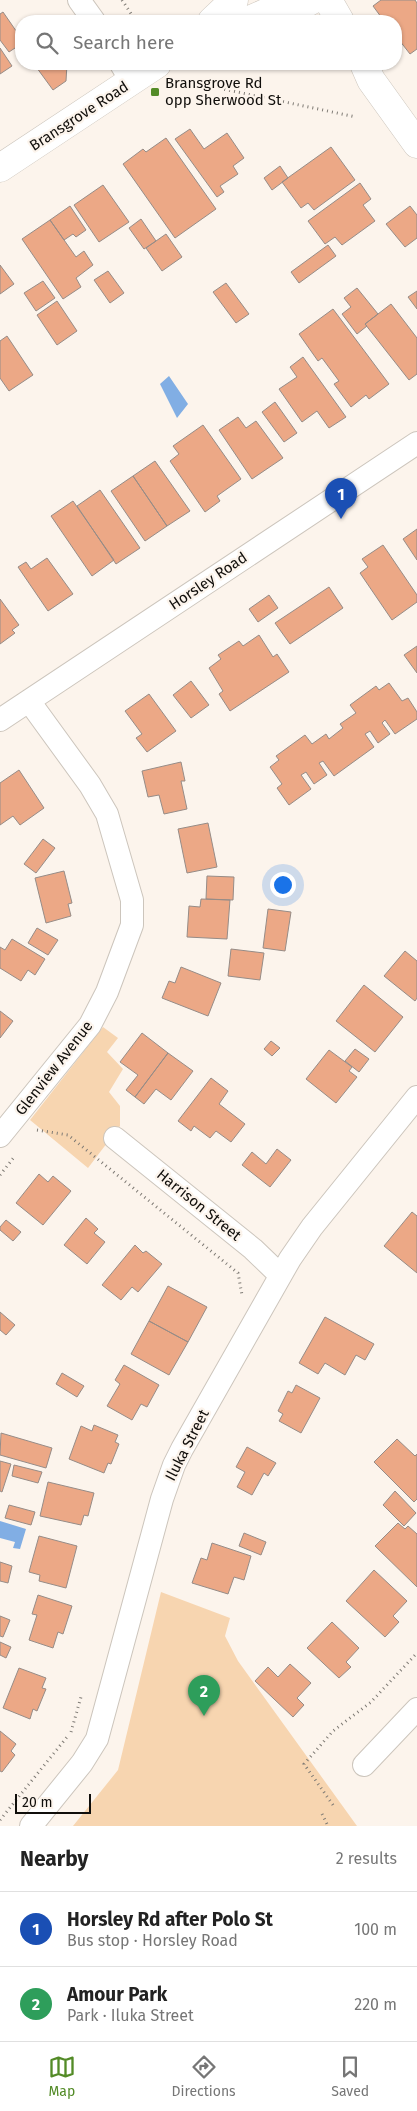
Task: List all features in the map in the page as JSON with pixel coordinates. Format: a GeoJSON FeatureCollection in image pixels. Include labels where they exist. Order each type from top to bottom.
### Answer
{"type":"FeatureCollection","features":[{"type":"Feature","properties":{"kind":"main road"},"geometry":{"type":"LineString","coordinates":[[218,15],[234,0]]}},
{"type":"Feature","properties":{"kind":"main road"},"geometry":{"type":"LineString","coordinates":[[328,0],[337,15]]}},
{"type":"Feature","properties":{"kind":"main road"},"geometry":{"type":"LineString","coordinates":[[267,15],[298,6]]}},
{"type":"Feature","properties":{"kind":"main road"},"geometry":{"type":"LineString","coordinates":[[368,72],[417,144]]}},
{"type":"Feature","properties":{"kind":"main road","name":"Bransgrove Road"},"geometry":{"type":"LineString","coordinates":[[0,168],[126,73]]}},
{"type":"Feature","properties":{"kind":"street"},"geometry":{"type":"LineString","coordinates":[[79,0],[90,15]]}},
{"type":"Feature","properties":{"kind":"street","name":"Horsley Road"},"geometry":{"type":"LineString","coordinates":[[0,720],[417,443]]}},
{"type":"Feature","properties":{"kind":"street","name":"Glenview Avenue"},"geometry":{"type":"LineString","coordinates":[[0,1136],[90,1025],[100,1009],[132,925],[133,914],[132,900],[107,814],[90,786],[29,700]]}},
{"type":"Feature","properties":{"kind":"street","name":"Iluka Street"},"geometry":{"type":"LineString","coordinates":[[31,1826],[82,1763],[97,1739],[162,1499],[174,1465],[280,1275],[312,1227],[417,1097]]}},
{"type":"Feature","properties":{"kind":"street","name":"Harrison Street"},"geometry":{"type":"LineString","coordinates":[[115,1138],[253,1249],[280,1275]]}},
{"type":"Feature","properties":{"kind":"street"},"geometry":{"type":"LineString","coordinates":[[364,1765],[417,1708]]}},
{"type":"Feature","properties":{"kind":"path"},"geometry":{"type":"LineString","coordinates":[[122,0],[132,15]]}},
{"type":"Feature","properties":{"kind":"path"},"geometry":{"type":"LineString","coordinates":[[190,82],[356,117]]}},
{"type":"Feature","properties":{"kind":"path"},"geometry":{"type":"LineString","coordinates":[[31,1137],[37,1130],[68,1134],[238,1273],[242,1296]]}},
{"type":"Feature","properties":{"kind":"path"},"geometry":{"type":"LineString","coordinates":[[0,1175],[19,1152]]}},
{"type":"Feature","properties":{"kind":"path"},"geometry":{"type":"LineString","coordinates":[[333,1806],[304,1764],[333,1731],[371,1702],[417,1653]]}},
{"type":"Feature","properties":{"kind":"path"},"geometry":{"type":"LineString","coordinates":[[0,1820],[71,1732],[82,1694]]}},
{"type":"Feature","properties":{"kind":"path"},"geometry":{"type":"LineString","coordinates":[[322,1814],[328,1826]]}},
{"type":"Feature","properties":{"kind":"shaded area"},"geometry":{"type":"Polygon","coordinates":[[[103,1027],[118,1038],[107,1052],[123,1069],[109,1092],[120,1106],[120,1126],[88,1168],[30,1120],[103,1027]]]}},
{"type":"Feature","properties":{"kind":"shaded area"},"geometry":{"type":"Polygon","coordinates":[[[161,1592],[230,1618],[225,1636],[238,1661],[357,1826],[73,1826],[118,1770],[161,1592]]]}},
{"type":"Feature","properties":{"kind":"water"},"geometry":{"type":"Polygon","coordinates":[[[169,376],[188,404],[177,418],[160,384],[169,376]]]}},
{"type":"Feature","properties":{"kind":"water"},"geometry":{"type":"Polygon","coordinates":[[[0,1521],[26,1529],[20,1549],[13,1548],[15,1542],[0,1538],[0,1521]]]}},
{"type":"Feature","properties":{"kind":"building"},"geometry":{"type":"Polygon","coordinates":[[[381,0],[415,0],[417,3],[417,49],[410,54],[402,44],[402,15],[380,15],[373,6],[381,0]]]}},
{"type":"Feature","properties":{"kind":"building"},"geometry":{"type":"Polygon","coordinates":[[[3,12],[15,29],[15,48],[9,52],[0,40],[0,14],[3,12]]]}},
{"type":"Feature","properties":{"kind":"building"},"geometry":{"type":"Polygon","coordinates":[[[0,48],[12,66],[0,74],[0,48]]]}},
{"type":"Feature","properties":{"kind":"building"},"geometry":{"type":"Polygon","coordinates":[[[38,70],[67,70],[66,81],[53,90],[38,70]]]}},
{"type":"Feature","properties":{"kind":"building"},"geometry":{"type":"Polygon","coordinates":[[[190,129],[204,149],[227,133],[244,158],[233,166],[238,174],[220,186],[224,192],[217,197],[175,139],[190,129]]]}},
{"type":"Feature","properties":{"kind":"building"},"geometry":{"type":"Polygon","coordinates":[[[166,138],[216,209],[175,238],[123,164],[143,149],[146,152],[166,138]]]}},
{"type":"Feature","properties":{"kind":"building"},"geometry":{"type":"Polygon","coordinates":[[[331,147],[355,180],[314,210],[308,203],[301,208],[282,182],[331,147]]]}},
{"type":"Feature","properties":{"kind":"building"},"geometry":{"type":"Polygon","coordinates":[[[280,166],[288,178],[272,190],[264,178],[280,166]]]}},
{"type":"Feature","properties":{"kind":"building"},"geometry":{"type":"Polygon","coordinates":[[[360,183],[371,199],[363,205],[375,221],[342,245],[335,237],[325,244],[308,221],[360,183]]]}},
{"type":"Feature","properties":{"kind":"building"},"geometry":{"type":"Polygon","coordinates":[[[103,185],[129,222],[99,242],[74,205],[103,185]]]}},
{"type":"Feature","properties":{"kind":"building"},"geometry":{"type":"Polygon","coordinates":[[[70,206],[86,230],[76,237],[73,234],[64,240],[50,220],[70,206]]]}},
{"type":"Feature","properties":{"kind":"building"},"geometry":{"type":"Polygon","coordinates":[[[410,206],[417,215],[417,238],[405,247],[386,224],[410,206]]]}},
{"type":"Feature","properties":{"kind":"building"},"geometry":{"type":"Polygon","coordinates":[[[141,219],[156,241],[144,249],[129,228],[141,219]]]}},
{"type":"Feature","properties":{"kind":"building"},"geometry":{"type":"Polygon","coordinates":[[[50,220],[76,257],[84,251],[93,265],[76,278],[81,287],[63,299],[22,239],[50,220]]]}},
{"type":"Feature","properties":{"kind":"building"},"geometry":{"type":"Polygon","coordinates":[[[166,234],[182,257],[162,271],[146,248],[166,234]]]}},
{"type":"Feature","properties":{"kind":"building"},"geometry":{"type":"Polygon","coordinates":[[[328,245],[336,256],[299,283],[291,272],[328,245]]]}},
{"type":"Feature","properties":{"kind":"building"},"geometry":{"type":"Polygon","coordinates":[[[0,265],[14,284],[0,294],[0,265]]]}},
{"type":"Feature","properties":{"kind":"building"},"geometry":{"type":"Polygon","coordinates":[[[108,271],[124,293],[110,303],[94,280],[108,271]]]}},
{"type":"Feature","properties":{"kind":"building"},"geometry":{"type":"Polygon","coordinates":[[[43,281],[55,298],[36,311],[24,293],[43,281]]]}},
{"type":"Feature","properties":{"kind":"building"},"geometry":{"type":"Polygon","coordinates":[[[226,283],[249,314],[236,323],[213,292],[226,283]]]}},
{"type":"Feature","properties":{"kind":"building"},"geometry":{"type":"Polygon","coordinates":[[[357,288],[378,314],[365,324],[367,326],[357,334],[342,314],[351,307],[344,298],[357,288]]]}},
{"type":"Feature","properties":{"kind":"building"},"geometry":{"type":"Polygon","coordinates":[[[417,291],[417,309],[408,297],[417,291]]]}},
{"type":"Feature","properties":{"kind":"building"},"geometry":{"type":"Polygon","coordinates":[[[57,301],[77,331],[57,345],[37,315],[57,301]]]}},
{"type":"Feature","properties":{"kind":"building"},"geometry":{"type":"Polygon","coordinates":[[[391,304],[417,338],[417,374],[409,380],[365,324],[391,304]]]}},
{"type":"Feature","properties":{"kind":"building"},"geometry":{"type":"Polygon","coordinates":[[[333,309],[389,384],[369,399],[366,395],[351,407],[334,384],[339,381],[322,358],[318,361],[299,334],[333,309]]]}},
{"type":"Feature","properties":{"kind":"building"},"geometry":{"type":"Polygon","coordinates":[[[7,336],[33,375],[9,391],[0,378],[0,341],[7,336]]]}},
{"type":"Feature","properties":{"kind":"building"},"geometry":{"type":"Polygon","coordinates":[[[303,357],[346,417],[329,428],[317,411],[302,422],[279,389],[297,377],[290,367],[303,357]]]}},
{"type":"Feature","properties":{"kind":"building"},"geometry":{"type":"Polygon","coordinates":[[[275,402],[297,433],[284,442],[262,412],[275,402]]]}},
{"type":"Feature","properties":{"kind":"building"},"geometry":{"type":"Polygon","coordinates":[[[238,417],[246,428],[256,421],[283,458],[252,479],[219,430],[238,417]]]}},
{"type":"Feature","properties":{"kind":"building"},"geometry":{"type":"Polygon","coordinates":[[[203,425],[241,479],[217,496],[220,501],[205,512],[170,461],[179,454],[173,446],[203,425]]]}},
{"type":"Feature","properties":{"kind":"building"},"geometry":{"type":"Polygon","coordinates":[[[155,461],[190,511],[167,526],[133,476],[155,461]]]}},
{"type":"Feature","properties":{"kind":"building"},"geometry":{"type":"Polygon","coordinates":[[[133,476],[167,526],[145,541],[111,491],[133,476]]]}},
{"type":"Feature","properties":{"kind":"building"},"geometry":{"type":"Polygon","coordinates":[[[100,490],[140,548],[116,564],[77,506],[100,490]]]}},
{"type":"Feature","properties":{"kind":"building"},"geometry":{"type":"Polygon","coordinates":[[[73,501],[114,560],[92,576],[51,516],[73,501]]]}},
{"type":"Feature","properties":{"kind":"building"},"geometry":{"type":"Polygon","coordinates":[[[417,529],[417,560],[403,539],[417,529]]]}},
{"type":"Feature","properties":{"kind":"building"},"geometry":{"type":"Polygon","coordinates":[[[383,545],[417,595],[417,602],[392,620],[360,573],[368,567],[362,559],[383,545]]]}},
{"type":"Feature","properties":{"kind":"building"},"geometry":{"type":"Polygon","coordinates":[[[47,558],[73,594],[48,611],[18,567],[26,562],[31,569],[47,558]]]}},
{"type":"Feature","properties":{"kind":"building"},"geometry":{"type":"Polygon","coordinates":[[[329,587],[343,608],[290,644],[275,623],[329,587]]]}},
{"type":"Feature","properties":{"kind":"building"},"geometry":{"type":"Polygon","coordinates":[[[269,595],[278,608],[258,622],[249,609],[269,595]]]}},
{"type":"Feature","properties":{"kind":"building"},"geometry":{"type":"Polygon","coordinates":[[[0,599],[19,625],[12,630],[15,633],[0,644],[0,599]]]}},
{"type":"Feature","properties":{"kind":"building"},"geometry":{"type":"Polygon","coordinates":[[[259,635],[273,657],[277,654],[289,672],[230,711],[219,694],[223,691],[209,668],[221,659],[218,655],[239,641],[243,646],[259,635]]]}},
{"type":"Feature","properties":{"kind":"building"},"geometry":{"type":"Polygon","coordinates":[[[417,646],[417,673],[404,655],[417,646]]]}},
{"type":"Feature","properties":{"kind":"building"},"geometry":{"type":"Polygon","coordinates":[[[191,681],[209,705],[191,718],[173,695],[191,681]]]}},
{"type":"Feature","properties":{"kind":"building"},"geometry":{"type":"Polygon","coordinates":[[[389,683],[402,701],[408,698],[417,712],[417,719],[395,734],[385,720],[382,723],[390,734],[378,743],[370,731],[365,734],[374,747],[334,776],[323,761],[319,763],[327,775],[314,784],[306,772],[301,775],[311,789],[289,805],[277,788],[282,784],[270,767],[279,760],[276,756],[305,735],[312,744],[326,734],[329,739],[343,728],[340,724],[356,713],[350,705],[376,686],[379,690],[389,683]]]}},
{"type":"Feature","properties":{"kind":"building"},"geometry":{"type":"Polygon","coordinates":[[[149,694],[176,731],[147,752],[136,738],[142,734],[125,711],[149,694]]]}},
{"type":"Feature","properties":{"kind":"building"},"geometry":{"type":"Polygon","coordinates":[[[181,762],[185,781],[181,781],[187,809],[164,814],[159,795],[148,797],[142,771],[181,762]]]}},
{"type":"Feature","properties":{"kind":"building"},"geometry":{"type":"Polygon","coordinates":[[[19,770],[44,808],[20,825],[13,816],[0,825],[0,783],[19,770]]]}},
{"type":"Feature","properties":{"kind":"building"},"geometry":{"type":"Polygon","coordinates":[[[208,823],[217,867],[187,873],[178,829],[208,823]]]}},
{"type":"Feature","properties":{"kind":"building"},"geometry":{"type":"Polygon","coordinates":[[[43,839],[55,848],[36,873],[24,864],[43,839]]]}},
{"type":"Feature","properties":{"kind":"building"},"geometry":{"type":"Polygon","coordinates":[[[64,871],[72,903],[68,904],[71,916],[46,923],[35,878],[64,871]]]}},
{"type":"Feature","properties":{"kind":"building"},"geometry":{"type":"Polygon","coordinates":[[[207,876],[234,877],[233,900],[206,899],[207,876]]]}},
{"type":"Feature","properties":{"kind":"building"},"geometry":{"type":"Polygon","coordinates":[[[201,899],[230,900],[227,939],[187,937],[189,906],[200,907],[201,899]]]}},
{"type":"Feature","properties":{"kind":"building"},"geometry":{"type":"Polygon","coordinates":[[[268,909],[291,912],[285,951],[263,948],[268,909]]]}},
{"type":"Feature","properties":{"kind":"building"},"geometry":{"type":"Polygon","coordinates":[[[37,928],[58,940],[48,955],[28,943],[37,928]]]}},
{"type":"Feature","properties":{"kind":"building"},"geometry":{"type":"Polygon","coordinates":[[[12,939],[45,959],[35,975],[28,970],[21,981],[0,968],[0,947],[5,950],[12,939]]]}},
{"type":"Feature","properties":{"kind":"building"},"geometry":{"type":"Polygon","coordinates":[[[231,949],[264,953],[260,980],[228,976],[231,949]]]}},
{"type":"Feature","properties":{"kind":"building"},"geometry":{"type":"Polygon","coordinates":[[[405,951],[417,961],[417,998],[415,1001],[384,976],[405,951]]]}},
{"type":"Feature","properties":{"kind":"building"},"geometry":{"type":"Polygon","coordinates":[[[181,967],[221,983],[208,1016],[162,998],[169,981],[175,983],[181,967]]]}},
{"type":"Feature","properties":{"kind":"building"},"geometry":{"type":"Polygon","coordinates":[[[364,985],[403,1017],[375,1052],[336,1021],[364,985]]]}},
{"type":"Feature","properties":{"kind":"building"},"geometry":{"type":"Polygon","coordinates":[[[0,1011],[13,1021],[0,1038],[0,1011]]]}},
{"type":"Feature","properties":{"kind":"building"},"geometry":{"type":"Polygon","coordinates":[[[142,1033],[168,1053],[135,1097],[126,1090],[138,1075],[120,1062],[142,1033]]]}},
{"type":"Feature","properties":{"kind":"building"},"geometry":{"type":"Polygon","coordinates":[[[271,1041],[280,1048],[272,1056],[264,1049],[271,1041]]]}},
{"type":"Feature","properties":{"kind":"building"},"geometry":{"type":"Polygon","coordinates":[[[355,1049],[369,1059],[359,1072],[345,1061],[355,1049]]]}},
{"type":"Feature","properties":{"kind":"building"},"geometry":{"type":"Polygon","coordinates":[[[329,1050],[352,1067],[349,1071],[357,1077],[336,1103],[306,1079],[329,1050]]]}},
{"type":"Feature","properties":{"kind":"building"},"geometry":{"type":"Polygon","coordinates":[[[168,1053],[193,1071],[171,1100],[156,1089],[144,1104],[135,1097],[168,1053]]]}},
{"type":"Feature","properties":{"kind":"building"},"geometry":{"type":"Polygon","coordinates":[[[211,1078],[228,1091],[219,1104],[245,1124],[231,1142],[216,1131],[210,1138],[194,1126],[191,1131],[178,1121],[211,1078]]]}},
{"type":"Feature","properties":{"kind":"building"},"geometry":{"type":"Polygon","coordinates":[[[277,1149],[291,1160],[270,1187],[242,1165],[252,1152],[266,1164],[277,1149]]]}},
{"type":"Feature","properties":{"kind":"building"},"geometry":{"type":"Polygon","coordinates":[[[39,1174],[48,1182],[53,1176],[71,1191],[43,1225],[16,1203],[39,1174]]]}},
{"type":"Feature","properties":{"kind":"building"},"geometry":{"type":"Polygon","coordinates":[[[412,1212],[417,1216],[417,1273],[384,1246],[412,1212]]]}},
{"type":"Feature","properties":{"kind":"building"},"geometry":{"type":"Polygon","coordinates":[[[86,1218],[98,1229],[94,1233],[105,1242],[87,1264],[64,1245],[86,1218]]]}},
{"type":"Feature","properties":{"kind":"building"},"geometry":{"type":"Polygon","coordinates":[[[6,1220],[21,1232],[13,1241],[0,1230],[0,1227],[6,1220]]]}},
{"type":"Feature","properties":{"kind":"building"},"geometry":{"type":"Polygon","coordinates":[[[135,1245],[143,1253],[146,1251],[162,1264],[138,1292],[132,1287],[121,1300],[102,1285],[135,1245]]]}},
{"type":"Feature","properties":{"kind":"building"},"geometry":{"type":"Polygon","coordinates":[[[168,1286],[207,1307],[188,1342],[149,1321],[168,1286]]]}},
{"type":"Feature","properties":{"kind":"building"},"geometry":{"type":"Polygon","coordinates":[[[0,1312],[15,1325],[6,1335],[0,1330],[0,1312]]]}},
{"type":"Feature","properties":{"kind":"building"},"geometry":{"type":"Polygon","coordinates":[[[325,1317],[374,1344],[365,1360],[356,1355],[345,1375],[325,1363],[318,1374],[299,1363],[325,1317]]]}},
{"type":"Feature","properties":{"kind":"building"},"geometry":{"type":"Polygon","coordinates":[[[149,1321],[188,1342],[169,1375],[131,1354],[149,1321]]]}},
{"type":"Feature","properties":{"kind":"building"},"geometry":{"type":"Polygon","coordinates":[[[124,1365],[159,1385],[147,1407],[141,1404],[132,1420],[107,1406],[120,1384],[115,1380],[124,1365]]]}},
{"type":"Feature","properties":{"kind":"building"},"geometry":{"type":"Polygon","coordinates":[[[62,1373],[84,1386],[77,1397],[56,1384],[62,1373]]]}},
{"type":"Feature","properties":{"kind":"building"},"geometry":{"type":"Polygon","coordinates":[[[296,1385],[320,1398],[301,1433],[279,1421],[283,1414],[278,1411],[288,1391],[292,1393],[296,1385]]]}},
{"type":"Feature","properties":{"kind":"building"},"geometry":{"type":"Polygon","coordinates":[[[94,1425],[118,1435],[115,1442],[119,1444],[111,1464],[108,1463],[104,1473],[69,1459],[81,1426],[92,1431],[94,1425]]]}},
{"type":"Feature","properties":{"kind":"building"},"geometry":{"type":"Polygon","coordinates":[[[1,1433],[52,1448],[46,1468],[0,1455],[1,1433]]]}},
{"type":"Feature","properties":{"kind":"building"},"geometry":{"type":"Polygon","coordinates":[[[397,1439],[415,1456],[417,1454],[417,1499],[414,1502],[374,1462],[397,1439]]]}},
{"type":"Feature","properties":{"kind":"building"},"geometry":{"type":"Polygon","coordinates":[[[247,1447],[276,1463],[268,1476],[264,1473],[252,1495],[237,1487],[245,1472],[236,1467],[247,1447]]]}},
{"type":"Feature","properties":{"kind":"building"},"geometry":{"type":"Polygon","coordinates":[[[0,1461],[11,1464],[2,1492],[0,1491],[0,1461]]]}},
{"type":"Feature","properties":{"kind":"building"},"geometry":{"type":"Polygon","coordinates":[[[14,1465],[42,1472],[38,1483],[12,1476],[14,1465]]]}},
{"type":"Feature","properties":{"kind":"building"},"geometry":{"type":"Polygon","coordinates":[[[48,1482],[94,1493],[88,1516],[84,1515],[81,1525],[40,1516],[48,1482]]]}},
{"type":"Feature","properties":{"kind":"building"},"geometry":{"type":"Polygon","coordinates":[[[395,1491],[416,1513],[404,1526],[383,1505],[395,1491]]]}},
{"type":"Feature","properties":{"kind":"building"},"geometry":{"type":"Polygon","coordinates":[[[9,1505],[35,1512],[31,1525],[5,1518],[9,1505]]]}},
{"type":"Feature","properties":{"kind":"building"},"geometry":{"type":"Polygon","coordinates":[[[398,1523],[405,1529],[408,1526],[417,1534],[417,1587],[375,1546],[398,1523]]]}},
{"type":"Feature","properties":{"kind":"building"},"geometry":{"type":"Polygon","coordinates":[[[244,1533],[266,1542],[261,1555],[239,1546],[244,1533]]]}},
{"type":"Feature","properties":{"kind":"building"},"geometry":{"type":"Polygon","coordinates":[[[39,1536],[77,1546],[66,1588],[39,1581],[40,1575],[29,1572],[39,1536]]]}},
{"type":"Feature","properties":{"kind":"building"},"geometry":{"type":"Polygon","coordinates":[[[212,1543],[251,1556],[244,1580],[234,1577],[228,1594],[192,1583],[201,1558],[207,1560],[212,1543]]]}},
{"type":"Feature","properties":{"kind":"building"},"geometry":{"type":"Polygon","coordinates":[[[0,1562],[12,1566],[8,1583],[0,1581],[0,1562]]]}},
{"type":"Feature","properties":{"kind":"building"},"geometry":{"type":"Polygon","coordinates":[[[374,1570],[407,1601],[393,1616],[399,1622],[385,1637],[346,1601],[374,1570]]]}},
{"type":"Feature","properties":{"kind":"building"},"geometry":{"type":"Polygon","coordinates":[[[38,1595],[72,1606],[63,1634],[58,1632],[53,1648],[29,1640],[37,1615],[32,1614],[38,1595]]]}},
{"type":"Feature","properties":{"kind":"building"},"geometry":{"type":"Polygon","coordinates":[[[0,1616],[10,1620],[3,1637],[0,1636],[0,1616]]]}},
{"type":"Feature","properties":{"kind":"building"},"geometry":{"type":"Polygon","coordinates":[[[332,1622],[359,1648],[346,1662],[351,1667],[339,1678],[307,1648],[332,1622]]]}},
{"type":"Feature","properties":{"kind":"building"},"geometry":{"type":"Polygon","coordinates":[[[0,1642],[11,1647],[6,1658],[0,1655],[0,1642]]]}},
{"type":"Feature","properties":{"kind":"building"},"geometry":{"type":"Polygon","coordinates":[[[290,1664],[311,1683],[297,1698],[304,1705],[293,1717],[255,1681],[268,1667],[278,1677],[290,1664]]]}},
{"type":"Feature","properties":{"kind":"building"},"geometry":{"type":"Polygon","coordinates":[[[19,1668],[46,1678],[42,1688],[46,1689],[37,1711],[33,1709],[30,1719],[3,1708],[19,1668]]]}},
{"type":"Feature","properties":{"kind":"building"},"geometry":{"type":"Polygon","coordinates":[[[0,1731],[16,1744],[11,1751],[15,1755],[2,1772],[0,1771],[0,1731]]]}},
{"type":"Feature","properties":{"kind":"place","name":"Bransgrove Rd opp Sherwood St"},"geometry":{"type":"Point","coordinates":[155,92]}},
{"type":"Feature","properties":{"kind":"place","name":"Horsley Rd after Polo St"},"geometry":{"type":"Point","coordinates":[341,519]}},
{"type":"Feature","properties":{"kind":"place","name":"Amour Park"},"geometry":{"type":"Point","coordinates":[204,1716]}}]}
